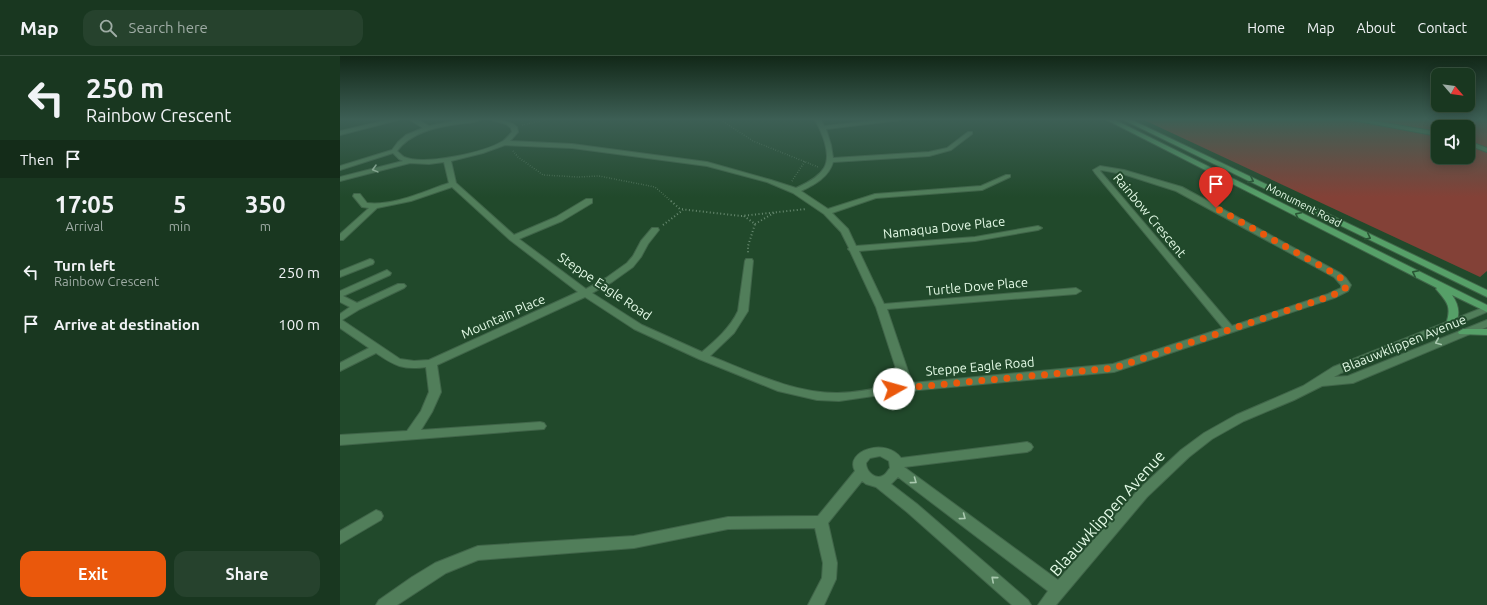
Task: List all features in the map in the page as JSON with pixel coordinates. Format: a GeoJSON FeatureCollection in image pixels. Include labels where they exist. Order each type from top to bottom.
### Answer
{"type":"FeatureCollection","features":[{"type":"Feature","properties":{"kind":"main road","name":"Monument Road"},"geometry":{"type":"LineString","coordinates":[[1161,146],[1487,309]]}},
{"type":"Feature","properties":{"kind":"main road","name":"Monument Road"},"geometry":{"type":"LineString","coordinates":[[1180,146],[1487,294]]}},
{"type":"Feature","properties":{"kind":"main road"},"geometry":{"type":"LineString","coordinates":[[1436,284],[1448,295],[1452,303],[1454,310],[1450,324]]}},
{"type":"Feature","properties":{"kind":"main road"},"geometry":{"type":"LineString","coordinates":[[1463,332],[1487,332]]}},
{"type":"Feature","properties":{"kind":"street"},"geometry":{"type":"LineString","coordinates":[[340,168],[394,151],[397,146]]}},
{"type":"Feature","properties":{"kind":"street"},"geometry":{"type":"LineString","coordinates":[[340,179],[411,161],[447,160],[487,150],[498,146]]}},
{"type":"Feature","properties":{"kind":"street"},"geometry":{"type":"LineString","coordinates":[[563,146],[707,164],[769,181],[787,188],[824,210],[845,231],[852,249],[881,307],[908,387]]}},
{"type":"Feature","properties":{"kind":"street"},"geometry":{"type":"LineString","coordinates":[[796,192],[815,181],[826,170],[830,160],[828,146]]}},
{"type":"Feature","properties":{"kind":"street"},"geometry":{"type":"LineString","coordinates":[[830,160],[930,154],[949,149],[953,146]]}},
{"type":"Feature","properties":{"kind":"street"},"geometry":{"type":"LineString","coordinates":[[1475,146],[1487,150]]}},
{"type":"Feature","properties":{"kind":"street"},"geometry":{"type":"LineString","coordinates":[[394,151],[396,155],[401,158],[411,161]]}},
{"type":"Feature","properties":{"kind":"street"},"geometry":{"type":"LineString","coordinates":[[357,196],[365,205],[375,206],[402,200],[453,184],[447,160]]}},
{"type":"Feature","properties":{"kind":"street","name":"Rainbow Crescent"},"geometry":{"type":"LineString","coordinates":[[1229,330],[1097,172],[1097,169],[1106,168],[1124,172],[1179,189],[1337,275],[1346,285],[1345,289]]}},
{"type":"Feature","properties":{"kind":"street"},"geometry":{"type":"LineString","coordinates":[[824,210],[875,196],[982,188],[1008,176]]}},
{"type":"Feature","properties":{"kind":"street","name":"Steppe Eagle Road"},"geometry":{"type":"LineString","coordinates":[[453,184],[513,238],[585,293],[638,327],[703,358],[782,388],[817,396],[839,397],[908,387],[1114,368],[1331,296],[1345,289]]}},
{"type":"Feature","properties":{"kind":"street"},"geometry":{"type":"LineString","coordinates":[[513,238],[559,219],[588,201]]}},
{"type":"Feature","properties":{"kind":"street"},"geometry":{"type":"LineString","coordinates":[[340,238],[375,206]]}},
{"type":"Feature","properties":{"kind":"street","name":"Namaqua Dove Place"},"geometry":{"type":"LineString","coordinates":[[852,249],[975,240],[1038,228]]}},
{"type":"Feature","properties":{"kind":"street","name":"Mountain Place"},"geometry":{"type":"LineString","coordinates":[[340,323],[396,362],[406,365],[431,363],[585,293],[609,280],[630,265],[637,257],[644,242],[655,230]]}},
{"type":"Feature","properties":{"kind":"street"},"geometry":{"type":"LineString","coordinates":[[703,358],[733,328],[740,318],[743,311],[749,261]]}},
{"type":"Feature","properties":{"kind":"street"},"geometry":{"type":"LineString","coordinates":[[340,274],[370,262]]}},
{"type":"Feature","properties":{"kind":"street"},"geometry":{"type":"LineString","coordinates":[[340,294],[388,273]]}},
{"type":"Feature","properties":{"kind":"street"},"geometry":{"type":"LineString","coordinates":[[340,318],[357,307],[400,286]]}},
{"type":"Feature","properties":{"kind":"street","name":"Turtle Dove Place"},"geometry":{"type":"LineString","coordinates":[[881,307],[1076,291]]}},
{"type":"Feature","properties":{"kind":"street"},"geometry":{"type":"LineString","coordinates":[[340,298],[357,307]]}},
{"type":"Feature","properties":{"kind":"street","name":"Blaauwklippen Avenue"},"geometry":{"type":"LineString","coordinates":[[1046,605],[1118,521],[1171,464],[1209,436],[1242,416],[1323,382],[1338,370],[1487,309]]}},
{"type":"Feature","properties":{"kind":"street","name":"Blaauwklippen Avenue"},"geometry":{"type":"LineString","coordinates":[[1323,382],[1349,380],[1487,323]]}},
{"type":"Feature","properties":{"kind":"street"},"geometry":{"type":"LineString","coordinates":[[340,367],[376,348]]}},
{"type":"Feature","properties":{"kind":"street"},"geometry":{"type":"LineString","coordinates":[[411,435],[426,412],[435,392],[431,363]]}},
{"type":"Feature","properties":{"kind":"street"},"geometry":{"type":"LineString","coordinates":[[340,440],[540,426]]}},
{"type":"Feature","properties":{"kind":"street"},"geometry":{"type":"LineString","coordinates":[[897,466],[1027,447]]}},
{"type":"Feature","properties":{"kind":"street"},"geometry":{"type":"LineString","coordinates":[[897,466],[890,478],[878,481],[870,480],[861,473],[859,468],[860,463],[867,454],[873,452],[886,452],[895,459],[897,466],[1059,590]]}},
{"type":"Feature","properties":{"kind":"street"},"geometry":{"type":"LineString","coordinates":[[821,522],[861,473]]}},
{"type":"Feature","properties":{"kind":"street"},"geometry":{"type":"LineString","coordinates":[[878,481],[918,513],[1023,605]]}},
{"type":"Feature","properties":{"kind":"street"},"geometry":{"type":"LineString","coordinates":[[340,538],[376,516]]}},
{"type":"Feature","properties":{"kind":"street"},"geometry":{"type":"LineString","coordinates":[[384,605],[435,570],[458,559],[478,553],[634,542],[728,523],[821,522]]}},
{"type":"Feature","properties":{"kind":"street"},"geometry":{"type":"LineString","coordinates":[[816,605],[829,579],[830,563],[821,522]]}},
{"type":"Feature","properties":{"kind":"path"},"geometry":{"type":"LineString","coordinates":[[764,146],[826,170]]}},
{"type":"Feature","properties":{"kind":"path"},"geometry":{"type":"LineString","coordinates":[[512,150],[518,157],[543,175],[578,177],[599,176],[655,187],[680,209],[744,216],[775,212],[824,210]]}},
{"type":"Feature","properties":{"kind":"path"},"geometry":{"type":"LineString","coordinates":[[787,188],[805,162]]}},
{"type":"Feature","properties":{"kind":"path"},"geometry":{"type":"LineString","coordinates":[[655,230],[683,209]]}},
{"type":"Feature","properties":{"kind":"path"},"geometry":{"type":"LineString","coordinates":[[749,261],[747,246],[755,224],[775,212]]}},
{"type":"Feature","properties":{"kind":"path"},"geometry":{"type":"LineString","coordinates":[[744,216],[755,224]]}},
{"type":"Feature","properties":{"kind":"shaded area"},"geometry":{"type":"Polygon","coordinates":[[[1199,146],[1431,146],[1431,164],[1475,164],[1475,146],[1487,146],[1487,271],[1480,277],[1199,146]]]}},
{"type":"Feature","properties":{"kind":"route"},"geometry":{"type":"LineString","coordinates":[[894,389],[1114,368],[1340,293],[1345,289],[1346,285],[1337,275],[1216,208]]}}]}
